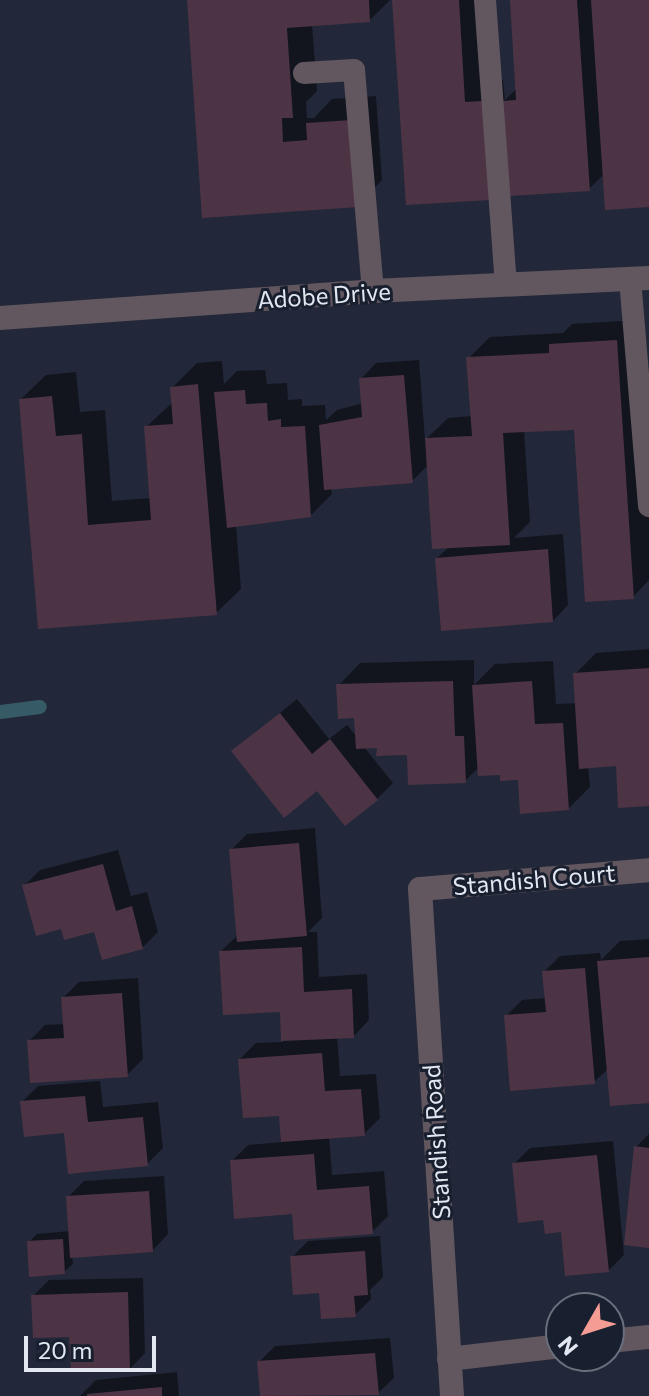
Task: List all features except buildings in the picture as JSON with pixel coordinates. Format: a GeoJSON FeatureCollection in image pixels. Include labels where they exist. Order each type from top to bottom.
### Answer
{"type":"FeatureCollection","features":[{"type":"Feature","properties":{"kind":"street","name":"Adobe Drive"},"geometry":{"type":"LineString","coordinates":[[0,318],[373,291],[640,278]]}},
{"type":"Feature","properties":{"kind":"street","name":"Standish Court"},"geometry":{"type":"LineString","coordinates":[[420,889],[649,870]]}},
{"type":"Feature","properties":{"kind":"street","name":"Standish Road"},"geometry":{"type":"LineString","coordinates":[[420,889],[452,1396]]}},
{"type":"Feature","properties":{"kind":"street"},"geometry":{"type":"LineString","coordinates":[[625,1339],[649,1337]]}},
{"type":"Feature","properties":{"kind":"street"},"geometry":{"type":"LineString","coordinates":[[449,1359],[545,1348]]}},
{"type":"Feature","properties":{"kind":"lane"},"geometry":{"type":"LineString","coordinates":[[485,0],[506,284]]}},
{"type":"Feature","properties":{"kind":"lane"},"geometry":{"type":"LineString","coordinates":[[304,73],[354,70],[373,291]]}},
{"type":"Feature","properties":{"kind":"lane"},"geometry":{"type":"LineString","coordinates":[[640,278],[649,506]]}},
{"type":"Feature","properties":{"kind":"waterway"},"geometry":{"type":"LineString","coordinates":[[0,712],[40,707]]}}]}
